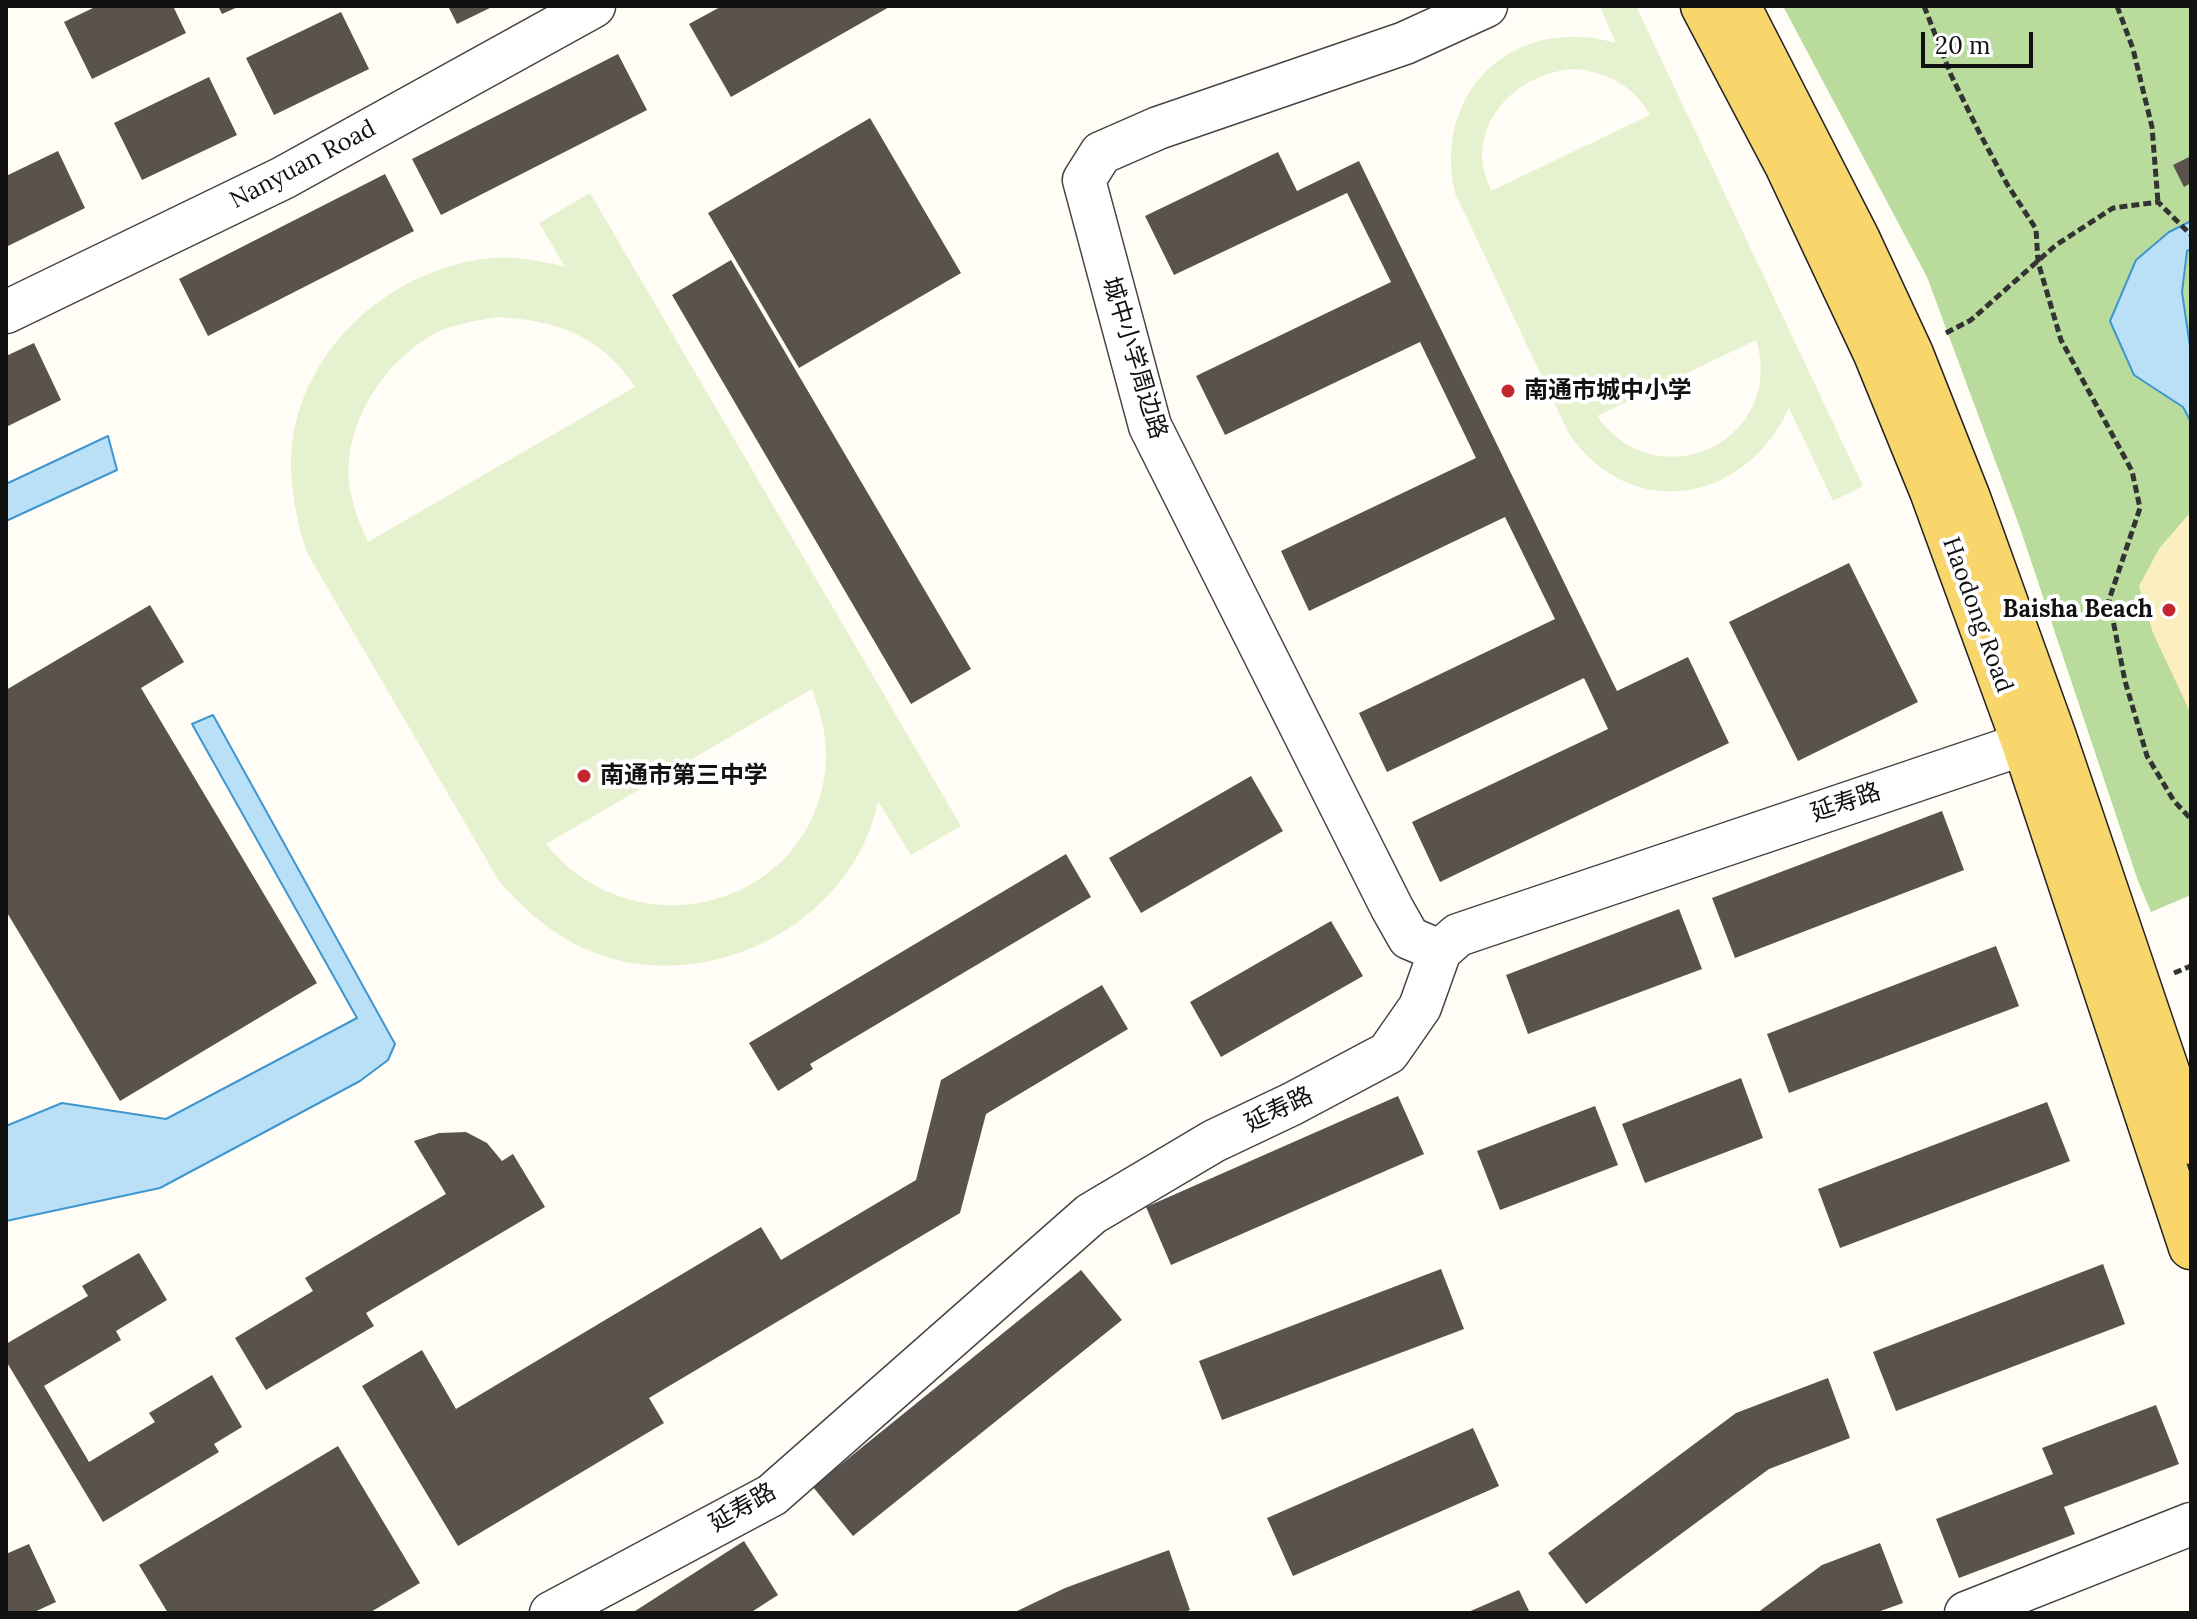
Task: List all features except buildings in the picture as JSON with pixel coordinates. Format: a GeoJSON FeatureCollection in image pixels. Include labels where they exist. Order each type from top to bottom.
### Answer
{"type":"FeatureCollection","features":[{"type":"Feature","properties":{"kind":"main road","name":"Haodong Road"},"geometry":{"type":"LineString","coordinates":[[1703,6],[1787,165],[1876,354],[2038,739],[2191,1142]]}},
{"type":"Feature","properties":{"kind":"main road","name":"Haodong Road"},"geometry":{"type":"LineString","coordinates":[[1738,6],[1857,238],[1911,354],[1968,498],[2191,1247]]}},
{"type":"Feature","properties":{"kind":"street","name":"Nanyuan Road"},"geometry":{"type":"LineString","coordinates":[[6,312],[283,178],[594,6]]}},
{"type":"Feature","properties":{"kind":"street","name":"城中小学周边路"},"geometry":{"type":"LineString","coordinates":[[1440,951],[1409,938],[1392,908],[1150,426],[1084,180],[1101,153],[1144,134],[1405,43],[1486,6]]}},
{"type":"Feature","properties":{"kind":"street","name":"延寿路"},"geometry":{"type":"LineString","coordinates":[[551,1613],[772,1495],[1091,1214],[1214,1141],[1388,1053],[1420,1007],[1440,951],[1458,935],[2038,739]]}},
{"type":"Feature","properties":{"kind":"street"},"geometry":{"type":"LineString","coordinates":[[1966,1613],[2191,1524]]}},
{"type":"Feature","properties":{"kind":"path"},"geometry":{"type":"LineString","coordinates":[[1924,6],[1951,75],[1979,132],[2036,229],[2038,262],[2061,340],[2132,471],[2140,508],[2109,600],[2125,681],[2147,756],[2174,801],[2191,819]]}},
{"type":"Feature","properties":{"kind":"path"},"geometry":{"type":"LineString","coordinates":[[2117,6],[2133,49],[2152,127],[2158,202],[2191,235]]}},
{"type":"Feature","properties":{"kind":"path"},"geometry":{"type":"LineString","coordinates":[[1911,354],[1971,320],[2056,245],[2113,208],[2158,202]]}},
{"type":"Feature","properties":{"kind":"green space"},"geometry":{"type":"Polygon","coordinates":[[[1636,6],[1863,486],[1833,501],[1789,408],[1769,440],[1745,465],[1716,482],[1686,490],[1654,490],[1623,481],[1594,462],[1569,434],[1455,193],[1451,156],[1456,122],[1469,93],[1489,68],[1515,51],[1545,40],[1579,37],[1616,43],[1600,7],[1636,6]],[[1576,69],[1539,77],[1508,98],[1496,112],[1483,146],[1483,166],[1491,191],[1650,115],[1636,96],[1619,83],[1576,69]],[[1756,340],[1597,416],[1623,442],[1652,454],[1682,456],[1711,448],[1735,431],[1753,406],[1761,376],[1756,340]]]}},
{"type":"Feature","properties":{"kind":"green space"},"geometry":{"type":"Polygon","coordinates":[[[1783,6],[2191,6],[2191,221],[2169,232],[2134,375],[2183,407],[2191,422],[2191,512],[2159,549],[2191,713],[2191,895],[2151,912],[2019,525],[1927,277],[1783,6]]]}},
{"type":"Feature","properties":{"kind":"green space"},"geometry":{"type":"Polygon","coordinates":[[[590,193],[961,826],[911,855],[878,801],[863,845],[839,884],[806,916],[768,940],[725,957],[680,965],[634,963],[577,945],[552,930],[519,902],[499,881],[307,553],[301,532],[291,469],[295,428],[307,391],[326,356],[351,326],[381,300],[416,280],[453,265],[501,258],[565,267],[539,223],[590,193]],[[497,317],[432,335],[394,366],[365,406],[350,453],[349,478],[354,507],[368,542],[635,387],[608,355],[576,334],[539,322],[497,317]],[[812,689],[546,844],[584,879],[627,899],[672,905],[717,899],[758,880],[792,850],[815,810],[826,751],[812,689]]]}},
{"type":"Feature","properties":{"kind":"green space"},"geometry":{"type":"Polygon","coordinates":[[[2191,249],[2191,353],[2182,292],[2187,250],[2191,249]]]}},
{"type":"Feature","properties":{"kind":"sand","name":"Baisha Beach"},"geometry":{"type":"Polygon","coordinates":[[[2191,512],[2191,714],[2153,633],[2139,586],[2159,549],[2191,512]]]}},
{"type":"Feature","properties":{"kind":"water"},"geometry":{"type":"Polygon","coordinates":[[[2191,221],[2191,249],[2187,251],[2182,292],[2191,353],[2191,422],[2183,407],[2134,375],[2110,321],[2136,260],[2169,232],[2191,221]]]}},
{"type":"Feature","properties":{"kind":"water"},"geometry":{"type":"Polygon","coordinates":[[[108,436],[117,470],[6,521],[6,484],[108,436]]]}},
{"type":"Feature","properties":{"kind":"water"},"geometry":{"type":"Polygon","coordinates":[[[213,715],[395,1044],[388,1060],[360,1081],[160,1188],[6,1221],[6,1126],[62,1103],[166,1119],[357,1018],[192,724],[213,715]]]}},
{"type":"Feature","properties":{"kind":"place","name":"南通市城中小学"},"geometry":{"type":"Point","coordinates":[1508,391]}},
{"type":"Feature","properties":{"kind":"place","name":"Baisha Beach"},"geometry":{"type":"Point","coordinates":[2169,610]}},
{"type":"Feature","properties":{"kind":"place","name":"南通市第三中学"},"geometry":{"type":"Point","coordinates":[584,776]}}]}
